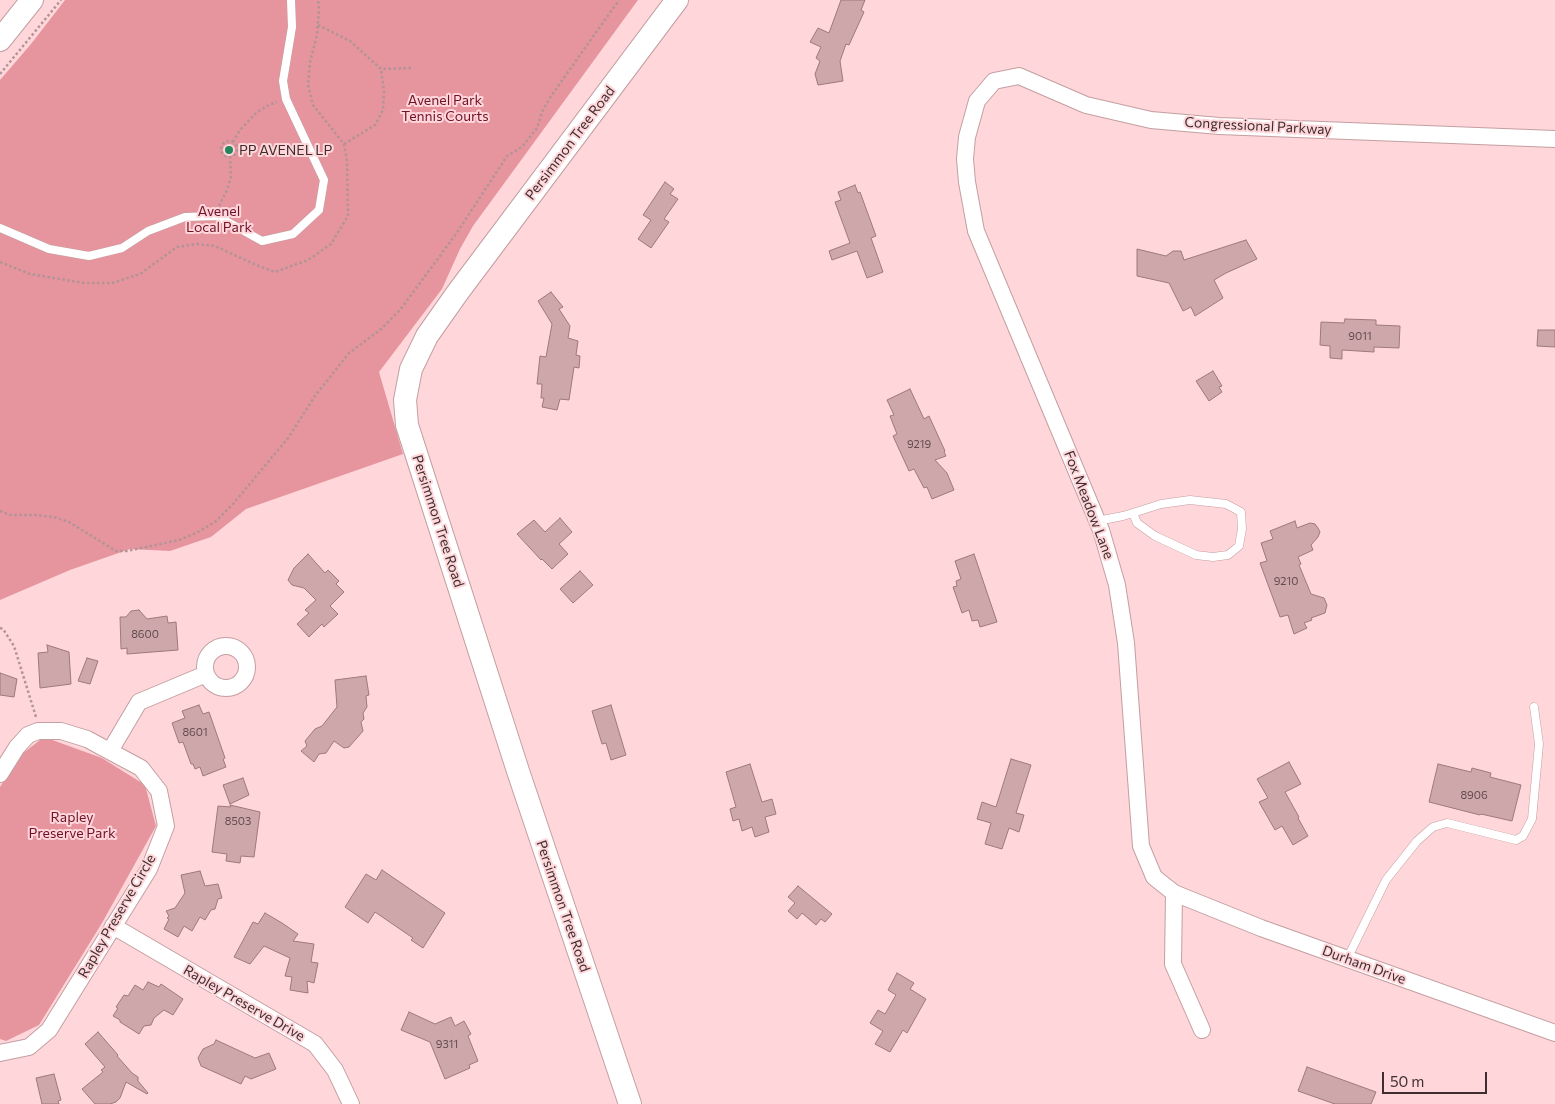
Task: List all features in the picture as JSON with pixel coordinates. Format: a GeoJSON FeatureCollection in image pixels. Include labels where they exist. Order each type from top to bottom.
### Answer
{"type":"FeatureCollection","features":[{"type":"Feature","properties":{"kind":"main road"},"geometry":{"type":"LineString","coordinates":[[0,40],[32,0]]}},
{"type":"Feature","properties":{"kind":"main road","name":"Persimmon Tree Road"},"geometry":{"type":"LineString","coordinates":[[630,1104],[521,779],[407,426],[405,400],[411,369],[426,336],[677,0]]}},
{"type":"Feature","properties":{"kind":"street","name":"Congressional Parkway"},"geometry":{"type":"LineString","coordinates":[[977,101],[994,81],[1019,76],[1086,105],[1152,120],[1219,126],[1555,139]]}},
{"type":"Feature","properties":{"kind":"street","name":"Fox Meadow Lane"},"geometry":{"type":"LineString","coordinates":[[977,101],[967,136],[966,159],[976,231],[1097,521],[1117,585],[1126,644],[1141,846],[1154,877],[1174,893]]}},
{"type":"Feature","properties":{"kind":"street"},"geometry":{"type":"LineString","coordinates":[[110,751],[139,702],[206,674]]}},
{"type":"Feature","properties":{"kind":"street"},"geometry":{"type":"LineString","coordinates":[[0,774],[17,746],[28,735],[38,730]]}},
{"type":"Feature","properties":{"kind":"street","name":"Rapley Preserve Circle"},"geometry":{"type":"LineString","coordinates":[[0,1053],[29,1047],[49,1030],[149,869],[166,826],[159,791],[141,768],[87,738],[61,731],[38,730]]}},
{"type":"Feature","properties":{"kind":"street","name":"Durham Drive"},"geometry":{"type":"LineString","coordinates":[[1174,893],[1261,928],[1555,1033]]}},
{"type":"Feature","properties":{"kind":"street"},"geometry":{"type":"LineString","coordinates":[[1174,893],[1173,964],[1202,1030]]}},
{"type":"Feature","properties":{"kind":"street","name":"Rapley Preserve Drive"},"geometry":{"type":"LineString","coordinates":[[113,926],[315,1044],[335,1070],[351,1104]]}},
{"type":"Feature","properties":{"kind":"lane"},"geometry":{"type":"LineString","coordinates":[[0,228],[49,249],[89,256],[122,248],[148,230],[185,217],[217,216],[262,241],[293,234],[319,210],[324,180],[286,99],[283,81],[292,27],[291,0]]}},
{"type":"Feature","properties":{"kind":"lane"},"geometry":{"type":"LineString","coordinates":[[1097,521],[1133,513],[1161,504],[1190,500],[1226,504],[1241,512],[1242,529],[1239,546],[1228,555],[1213,558],[1196,555],[1155,536],[1138,523],[1133,513]]}},
{"type":"Feature","properties":{"kind":"lane"},"geometry":{"type":"LineString","coordinates":[[1346,959],[1386,880],[1416,841],[1434,827],[1447,823],[1516,840],[1524,836],[1532,819],[1539,744],[1534,708]]}},
{"type":"Feature","properties":{"kind":"path"},"geometry":{"type":"LineString","coordinates":[[0,74],[62,0]]}},
{"type":"Feature","properties":{"kind":"path"},"geometry":{"type":"LineString","coordinates":[[0,262],[30,274],[84,283],[112,283],[140,274],[176,247],[197,244],[215,246],[275,272],[308,260],[331,244],[348,216],[347,161],[344,144],[313,105],[308,85],[310,62],[317,35],[318,0]]}},
{"type":"Feature","properties":{"kind":"path"},"geometry":{"type":"LineString","coordinates":[[0,511],[10,515],[36,514],[69,522],[116,551],[127,551],[179,540],[215,522],[288,438],[315,396],[349,353],[380,330],[400,310],[456,234],[507,156],[522,148],[537,128],[542,112],[551,96],[619,0]]}},
{"type":"Feature","properties":{"kind":"path"},"geometry":{"type":"LineString","coordinates":[[318,25],[350,41],[381,69],[384,91],[383,110],[375,125],[344,144]]}},
{"type":"Feature","properties":{"kind":"path"},"geometry":{"type":"LineString","coordinates":[[381,69],[412,68]]}},
{"type":"Feature","properties":{"kind":"path"},"geometry":{"type":"LineString","coordinates":[[233,142],[240,130],[257,112],[286,99]]}},
{"type":"Feature","properties":{"kind":"path"},"geometry":{"type":"LineString","coordinates":[[227,142],[233,142],[237,146],[237,151],[230,158],[224,156],[221,151],[222,145],[227,142]]}},
{"type":"Feature","properties":{"kind":"path"},"geometry":{"type":"LineString","coordinates":[[217,216],[220,202],[227,190],[231,177],[230,158]]}},
{"type":"Feature","properties":{"kind":"path"},"geometry":{"type":"LineString","coordinates":[[0,628],[4,629],[14,646],[35,714],[38,730]]}},
{"type":"Feature","properties":{"kind":"green space","name":"Avenel Local Park"},"geometry":{"type":"Polygon","coordinates":[[[65,0],[638,0],[473,226],[460,249],[442,289],[379,372],[403,454],[246,509],[211,537],[170,551],[130,549],[70,570],[0,600],[0,80],[65,0]]]}},
{"type":"Feature","properties":{"kind":"green space","name":"Rapley Preserve Park"},"geometry":{"type":"Polygon","coordinates":[[[44,737],[102,758],[145,785],[156,826],[102,923],[39,1025],[6,1041],[0,1039],[0,787],[18,757],[44,737]]]}},
{"type":"Feature","properties":{"kind":"building"},"geometry":{"type":"Polygon","coordinates":[[[841,0],[865,0],[861,10],[864,12],[849,45],[846,44],[840,61],[843,81],[818,85],[815,74],[820,61],[816,58],[821,47],[810,42],[818,28],[829,33],[841,0]]]}},
{"type":"Feature","properties":{"kind":"building"},"geometry":{"type":"Polygon","coordinates":[[[665,182],[674,189],[670,194],[678,199],[664,219],[669,222],[651,248],[638,239],[651,220],[643,215],[665,182]]]}},
{"type":"Feature","properties":{"kind":"building"},"geometry":{"type":"Polygon","coordinates":[[[855,185],[858,193],[860,192],[876,236],[871,238],[883,272],[867,278],[857,251],[832,260],[829,251],[850,243],[835,202],[841,200],[838,192],[855,185]]]}},
{"type":"Feature","properties":{"kind":"building"},"geometry":{"type":"Polygon","coordinates":[[[1246,240],[1257,259],[1214,280],[1223,298],[1195,316],[1191,307],[1183,311],[1169,283],[1137,276],[1137,249],[1166,256],[1173,251],[1181,251],[1184,260],[1246,240]]]}},
{"type":"Feature","properties":{"kind":"building"},"geometry":{"type":"Polygon","coordinates":[[[551,292],[563,307],[559,309],[570,326],[568,338],[578,341],[576,355],[580,356],[579,368],[574,367],[569,400],[560,399],[557,410],[542,407],[544,398],[541,398],[542,384],[537,384],[540,356],[546,357],[552,324],[538,301],[551,292]]]}},
{"type":"Feature","properties":{"kind":"building"},"geometry":{"type":"Polygon","coordinates":[[[1345,319],[1376,320],[1376,325],[1400,326],[1399,348],[1374,347],[1374,352],[1342,350],[1342,359],[1330,358],[1330,346],[1320,345],[1321,322],[1344,323],[1345,319]]]}},
{"type":"Feature","properties":{"kind":"building"},"geometry":{"type":"Polygon","coordinates":[[[1538,330],[1555,330],[1555,347],[1537,346],[1538,330]]]}},
{"type":"Feature","properties":{"kind":"building"},"geometry":{"type":"Polygon","coordinates":[[[1213,371],[1222,386],[1219,387],[1222,392],[1209,401],[1196,381],[1213,371]]]}},
{"type":"Feature","properties":{"kind":"building"},"geometry":{"type":"Polygon","coordinates":[[[910,389],[924,419],[929,416],[945,451],[946,456],[935,460],[947,473],[954,490],[932,499],[927,487],[924,488],[914,469],[909,471],[893,436],[897,434],[890,416],[894,415],[887,400],[910,389]]]}},
{"type":"Feature","properties":{"kind":"building"},"geometry":{"type":"Polygon","coordinates":[[[560,518],[572,532],[559,544],[568,554],[552,569],[517,534],[534,520],[545,532],[560,518]]]}},
{"type":"Feature","properties":{"kind":"building"},"geometry":{"type":"Polygon","coordinates":[[[1295,521],[1297,528],[1310,523],[1315,524],[1320,532],[1311,545],[1313,550],[1298,557],[1301,564],[1299,565],[1311,594],[1324,598],[1327,605],[1325,613],[1311,618],[1312,620],[1304,623],[1307,628],[1294,634],[1288,615],[1280,617],[1260,563],[1267,561],[1261,543],[1273,539],[1270,531],[1295,521]]]}},
{"type":"Feature","properties":{"kind":"building"},"geometry":{"type":"Polygon","coordinates":[[[308,554],[325,573],[328,570],[339,581],[336,584],[344,592],[330,606],[338,614],[324,627],[322,624],[309,637],[297,624],[309,613],[305,610],[316,600],[304,588],[292,585],[288,580],[294,568],[308,554]]]}},
{"type":"Feature","properties":{"kind":"building"},"geometry":{"type":"Polygon","coordinates":[[[974,554],[997,622],[980,627],[978,620],[972,621],[969,610],[962,613],[953,587],[957,586],[956,581],[961,579],[955,561],[974,554]]]}},
{"type":"Feature","properties":{"kind":"building"},"geometry":{"type":"Polygon","coordinates":[[[580,571],[593,585],[573,603],[560,589],[580,571]]]}},
{"type":"Feature","properties":{"kind":"building"},"geometry":{"type":"Polygon","coordinates":[[[139,610],[147,619],[167,616],[168,623],[176,622],[178,650],[127,654],[127,648],[121,649],[120,617],[126,617],[131,611],[139,610]]]}},
{"type":"Feature","properties":{"kind":"building"},"geometry":{"type":"Polygon","coordinates":[[[47,645],[69,652],[71,684],[40,688],[38,653],[48,652],[47,645]]]}},
{"type":"Feature","properties":{"kind":"building"},"geometry":{"type":"Polygon","coordinates":[[[87,658],[98,661],[90,684],[78,681],[87,658]]]}},
{"type":"Feature","properties":{"kind":"building"},"geometry":{"type":"Polygon","coordinates":[[[0,673],[17,679],[14,697],[0,695],[0,673]]]}},
{"type":"Feature","properties":{"kind":"building"},"geometry":{"type":"Polygon","coordinates":[[[366,676],[369,695],[366,696],[367,707],[363,713],[364,719],[361,722],[363,731],[349,747],[344,748],[334,741],[326,753],[319,754],[314,762],[301,751],[307,746],[305,741],[315,729],[322,726],[337,707],[335,680],[366,676]]]}},
{"type":"Feature","properties":{"kind":"building"},"geometry":{"type":"Polygon","coordinates":[[[199,705],[203,714],[209,712],[225,758],[223,759],[226,767],[203,776],[200,767],[195,769],[193,764],[191,764],[183,742],[179,743],[172,723],[185,718],[182,711],[199,705]]]}},
{"type":"Feature","properties":{"kind":"building"},"geometry":{"type":"Polygon","coordinates":[[[611,705],[626,755],[611,760],[606,743],[602,744],[592,711],[611,705]]]}},
{"type":"Feature","properties":{"kind":"building"},"geometry":{"type":"Polygon","coordinates":[[[1011,759],[1031,765],[1016,813],[1024,815],[1019,832],[1009,828],[1002,849],[985,844],[991,823],[977,819],[982,802],[996,807],[1011,759]]]}},
{"type":"Feature","properties":{"kind":"building"},"geometry":{"type":"Polygon","coordinates":[[[1289,762],[1301,784],[1285,792],[1308,836],[1293,845],[1282,826],[1275,830],[1259,802],[1268,798],[1257,779],[1289,762]]]}},
{"type":"Feature","properties":{"kind":"building"},"geometry":{"type":"Polygon","coordinates":[[[750,764],[762,802],[772,799],[776,814],[765,817],[769,832],[755,837],[752,827],[742,831],[739,819],[733,821],[730,809],[736,807],[726,772],[750,764]]]}},
{"type":"Feature","properties":{"kind":"building"},"geometry":{"type":"Polygon","coordinates":[[[1438,764],[1471,772],[1472,768],[1491,773],[1490,777],[1521,785],[1512,821],[1429,802],[1438,764]]]}},
{"type":"Feature","properties":{"kind":"building"},"geometry":{"type":"Polygon","coordinates":[[[243,778],[249,795],[230,804],[223,785],[243,778]]]}},
{"type":"Feature","properties":{"kind":"building"},"geometry":{"type":"Polygon","coordinates":[[[230,805],[260,812],[254,857],[241,856],[240,863],[226,861],[227,854],[212,852],[218,806],[231,807],[230,805]]]}},
{"type":"Feature","properties":{"kind":"building"},"geometry":{"type":"Polygon","coordinates":[[[382,870],[445,913],[423,948],[411,940],[413,938],[375,912],[368,923],[345,907],[366,874],[376,880],[382,870]]]}},
{"type":"Feature","properties":{"kind":"building"},"geometry":{"type":"Polygon","coordinates":[[[200,871],[205,886],[218,884],[222,898],[218,899],[215,909],[211,910],[205,920],[200,917],[192,931],[184,926],[178,937],[164,929],[169,919],[167,918],[169,916],[166,911],[175,908],[185,893],[181,875],[200,871]]]}},
{"type":"Feature","properties":{"kind":"building"},"geometry":{"type":"Polygon","coordinates":[[[798,886],[832,914],[825,922],[821,919],[816,925],[802,913],[797,919],[788,911],[795,903],[788,897],[798,886]]]}},
{"type":"Feature","properties":{"kind":"building"},"geometry":{"type":"Polygon","coordinates":[[[265,913],[298,934],[293,941],[314,944],[311,962],[318,963],[314,983],[307,981],[308,993],[290,990],[292,977],[285,976],[290,958],[264,946],[250,964],[234,957],[253,922],[258,924],[265,913]]]}},
{"type":"Feature","properties":{"kind":"building"},"geometry":{"type":"Polygon","coordinates":[[[897,973],[914,983],[910,989],[926,999],[907,1033],[903,1030],[890,1052],[875,1044],[883,1031],[870,1023],[878,1010],[885,1014],[896,995],[888,990],[897,973]]]}},
{"type":"Feature","properties":{"kind":"building"},"geometry":{"type":"Polygon","coordinates":[[[148,982],[159,987],[161,984],[183,999],[173,1015],[164,1010],[154,1018],[151,1025],[144,1026],[139,1034],[113,1016],[118,1008],[116,1007],[124,995],[128,996],[135,985],[143,990],[148,982]]]}},
{"type":"Feature","properties":{"kind":"building"},"geometry":{"type":"Polygon","coordinates":[[[409,1012],[435,1024],[451,1017],[455,1026],[464,1021],[471,1034],[468,1036],[478,1061],[469,1065],[470,1068],[445,1079],[430,1042],[401,1030],[409,1012]]]}},
{"type":"Feature","properties":{"kind":"building"},"geometry":{"type":"Polygon","coordinates":[[[98,1032],[132,1073],[138,1077],[138,1081],[147,1094],[126,1082],[120,1098],[116,1102],[95,1104],[82,1089],[103,1072],[101,1070],[105,1067],[85,1044],[98,1032]]]}},
{"type":"Feature","properties":{"kind":"building"},"geometry":{"type":"Polygon","coordinates":[[[216,1040],[255,1058],[269,1053],[276,1069],[251,1079],[245,1076],[241,1084],[201,1066],[198,1058],[203,1049],[214,1044],[216,1040]]]}},
{"type":"Feature","properties":{"kind":"building"},"geometry":{"type":"Polygon","coordinates":[[[1307,1067],[1376,1092],[1371,1104],[1335,1104],[1298,1091],[1307,1067]]]}},
{"type":"Feature","properties":{"kind":"building"},"geometry":{"type":"Polygon","coordinates":[[[54,1074],[61,1100],[58,1101],[59,1104],[42,1104],[36,1078],[54,1074]]]}},
{"type":"Feature","properties":{"kind":"place","name":"PP AVENEL LP"},"geometry":{"type":"Point","coordinates":[229,150]}},
{"type":"Feature","properties":{"kind":"park label","name":"Avenel Park Tennis Courts"},"geometry":{"type":"Point","coordinates":[445,108]}}]}
